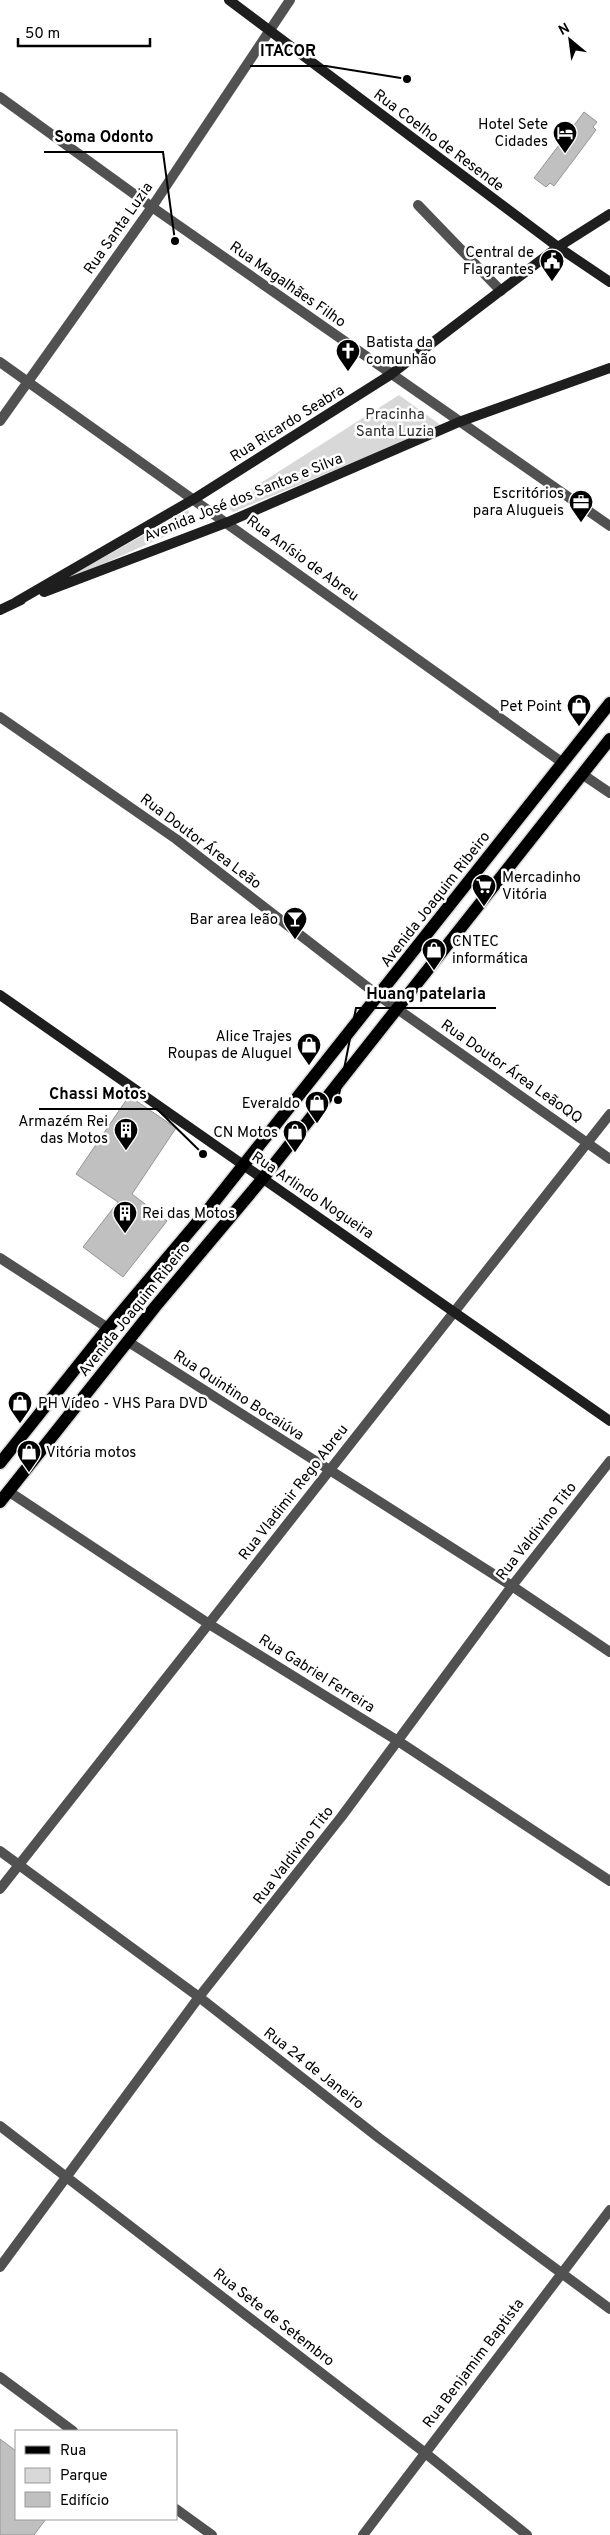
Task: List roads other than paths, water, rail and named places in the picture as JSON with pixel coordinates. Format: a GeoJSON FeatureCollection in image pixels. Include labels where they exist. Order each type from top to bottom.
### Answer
{"type":"FeatureCollection","features":[{"type":"Feature","properties":{"kind":"main road","name":"Rua Coelho de Resende"},"geometry":{"type":"LineString","coordinates":[[229,0],[558,247],[610,282]]}},
{"type":"Feature","properties":{"kind":"main road","name":"Rua Ricardo Seabra"},"geometry":{"type":"LineString","coordinates":[[16,602],[194,499],[390,375],[558,247],[610,214]]}},
{"type":"Feature","properties":{"kind":"main road","name":"Avenida José dos Santos e Silva"},"geometry":{"type":"LineString","coordinates":[[0,610],[16,602],[228,522],[459,422],[610,368]]}},
{"type":"Feature","properties":{"kind":"main road","name":"Avenida Joaquim Ribeiro"},"geometry":{"type":"LineString","coordinates":[[0,1462],[108,1328],[243,1166],[610,703]]}},
{"type":"Feature","properties":{"kind":"main road","name":"Avenida Joaquim Ribeiro"},"geometry":{"type":"LineString","coordinates":[[0,1502],[128,1341],[264,1178],[396,1007],[610,739]]}},
{"type":"Feature","properties":{"kind":"main road","name":"Rua Arlindo Nogueira"},"geometry":{"type":"LineString","coordinates":[[0,995],[610,1420]]}},
{"type":"Feature","properties":{"kind":"street","name":"Rua Santa Luzia"},"geometry":{"type":"LineString","coordinates":[[0,421],[152,207],[268,30],[290,0]]}},
{"type":"Feature","properties":{"kind":"street","name":"Rua Magalhães Filho"},"geometry":{"type":"LineString","coordinates":[[0,97],[390,375],[610,526]]}},
{"type":"Feature","properties":{"kind":"street"},"geometry":{"type":"LineString","coordinates":[[418,205],[501,291]]}},
{"type":"Feature","properties":{"kind":"street","name":"Rua Anísio de Abreu"},"geometry":{"type":"LineString","coordinates":[[0,362],[228,522],[563,763]]}},
{"type":"Feature","properties":{"kind":"street","name":"Rua Doutor Área Leão"},"geometry":{"type":"LineString","coordinates":[[0,716],[176,840],[379,996],[396,1007]]}},
{"type":"Feature","properties":{"kind":"street"},"geometry":{"type":"LineString","coordinates":[[582,774],[610,793]]}},
{"type":"Feature","properties":{"kind":"street","name":"Rua Doutor Área LeãoQQ"},"geometry":{"type":"LineString","coordinates":[[396,1007],[610,1159]]}},
{"type":"Feature","properties":{"kind":"street","name":"Rua Vladimir Rego Abreu"},"geometry":{"type":"LineString","coordinates":[[0,1889],[610,1114]]}},
{"type":"Feature","properties":{"kind":"street"},"geometry":{"type":"LineString","coordinates":[[0,1258],[108,1328]]}},
{"type":"Feature","properties":{"kind":"street","name":"Rua Quintino Bocaiúva"},"geometry":{"type":"LineString","coordinates":[[128,1341],[512,1586],[610,1652]]}},
{"type":"Feature","properties":{"kind":"street","name":"Rua Valdivino Tito"},"geometry":{"type":"LineString","coordinates":[[0,2267],[199,1997],[271,1907],[398,1741],[512,1586],[610,1461]]}},
{"type":"Feature","properties":{"kind":"street","name":"Rua Gabriel Ferreira"},"geometry":{"type":"LineString","coordinates":[[8,1491],[209,1624],[398,1741],[610,1881]]}},
{"type":"Feature","properties":{"kind":"street","name":"Rua 24 de Janeiro"},"geometry":{"type":"LineString","coordinates":[[0,1852],[199,1997],[379,2138],[610,2309]]}},
{"type":"Feature","properties":{"kind":"street","name":"Rua Sete de Setembro"},"geometry":{"type":"LineString","coordinates":[[0,2126],[424,2452],[527,2535]]}},
{"type":"Feature","properties":{"kind":"street","name":"Rua Benjamim Baptista"},"geometry":{"type":"LineString","coordinates":[[363,2535],[424,2452],[610,2210]]}},
{"type":"Feature","properties":{"kind":"street"},"geometry":{"type":"LineString","coordinates":[[0,2377],[71,2430]]}},
{"type":"Feature","properties":{"kind":"street"},"geometry":{"type":"LineString","coordinates":[[178,2510],[212,2535]]}},
{"type":"Feature","properties":{"kind":"place","name":"ITACOR"},"geometry":{"type":"Point","coordinates":[407,79]}},
{"type":"Feature","properties":{"kind":"place","name":"Hotel Sete Cidades"},"geometry":{"type":"Point","coordinates":[565,154]}},
{"type":"Feature","properties":{"kind":"place","name":"Soma Odonto"},"geometry":{"type":"Point","coordinates":[175,241]}},
{"type":"Feature","properties":{"kind":"place","name":"Central de Flagrantes"},"geometry":{"type":"Point","coordinates":[552,282]}},
{"type":"Feature","properties":{"kind":"place","name":"Batista da comunhão"},"geometry":{"type":"Point","coordinates":[348,372]}},
{"type":"Feature","properties":{"kind":"place","name":"Escritórios para Alugueis"},"geometry":{"type":"Point","coordinates":[581,523]}},
{"type":"Feature","properties":{"kind":"place","name":"Pet Point"},"geometry":{"type":"Point","coordinates":[579,727]}},
{"type":"Feature","properties":{"kind":"place","name":"Mercadinho Vitória"},"geometry":{"type":"Point","coordinates":[484,907]}},
{"type":"Feature","properties":{"kind":"place","name":"Bar area leão"},"geometry":{"type":"Point","coordinates":[295,940]}},
{"type":"Feature","properties":{"kind":"place","name":"CNTEC informática"},"geometry":{"type":"Point","coordinates":[434,971]}},
{"type":"Feature","properties":{"kind":"place","name":"Alice Trajes Roupas de Aluguel"},"geometry":{"type":"Point","coordinates":[309,1066]}},
{"type":"Feature","properties":{"kind":"place","name":"Huang patelaria"},"geometry":{"type":"Point","coordinates":[338,1100]}},
{"type":"Feature","properties":{"kind":"place","name":"Everaldo"},"geometry":{"type":"Point","coordinates":[317,1124]}},
{"type":"Feature","properties":{"kind":"place","name":"Armazém Rei das Motos"},"geometry":{"type":"Point","coordinates":[126,1151]}},
{"type":"Feature","properties":{"kind":"place","name":"CN Motos"},"geometry":{"type":"Point","coordinates":[295,1153]}},
{"type":"Feature","properties":{"kind":"place","name":"Chassi Motos"},"geometry":{"type":"Point","coordinates":[203,1154]}},
{"type":"Feature","properties":{"kind":"place","name":"Rei das Motos"},"geometry":{"type":"Point","coordinates":[125,1234]}},
{"type":"Feature","properties":{"kind":"place","name":"PH Vídeo - VHS Para DVD"},"geometry":{"type":"Point","coordinates":[20,1424]}},
{"type":"Feature","properties":{"kind":"place","name":"Vitória motos"},"geometry":{"type":"Point","coordinates":[29,1473]}},
{"type":"Feature","properties":{"kind":"park label","name":"Pracinha Santa Luzia"},"geometry":{"type":"Point","coordinates":[395,422]}}]}
